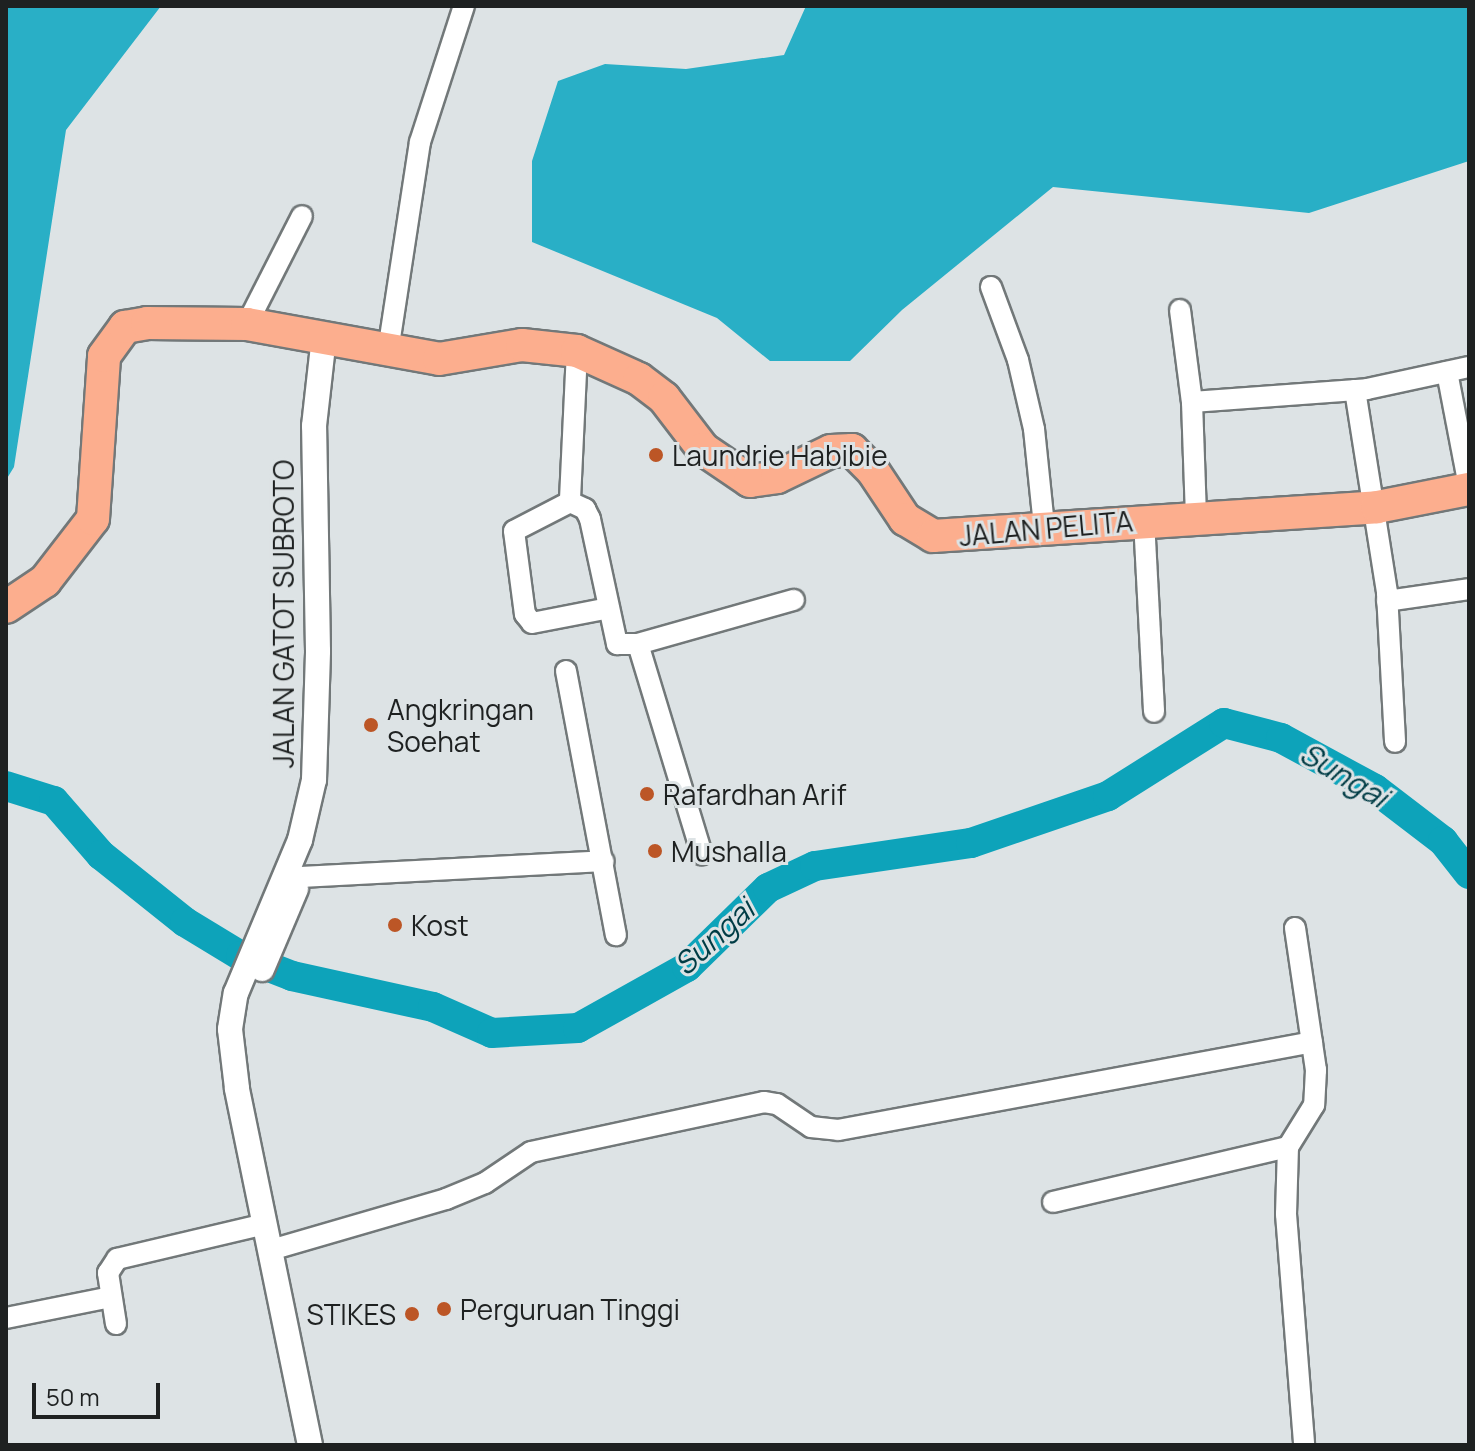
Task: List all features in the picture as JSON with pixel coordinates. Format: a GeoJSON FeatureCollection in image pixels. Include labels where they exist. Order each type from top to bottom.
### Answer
{"type":"FeatureCollection","features":[{"type":"Feature","properties":{"kind":"highway","name":"JALAN PELITA"},"geometry":{"type":"LineString","coordinates":[[6,607],[45,581],[93,519],[104,356],[111,341],[125,327],[147,323],[247,324],[439,359],[522,345],[577,351],[639,379],[664,398],[711,457],[750,481],[777,477],[842,448],[863,459],[905,519],[928,533],[1377,507],[1469,487]]}},
{"type":"Feature","properties":{"kind":"street"},"geometry":{"type":"LineString","coordinates":[[388,351],[420,142],[464,6]]}},
{"type":"Feature","properties":{"kind":"street"},"geometry":{"type":"LineString","coordinates":[[247,324],[302,216]]}},
{"type":"Feature","properties":{"kind":"street"},"geometry":{"type":"LineString","coordinates":[[991,287],[1018,360],[1034,429],[1044,526]]}},
{"type":"Feature","properties":{"kind":"street"},"geometry":{"type":"LineString","coordinates":[[1180,310],[1192,402],[1196,516]]}},
{"type":"Feature","properties":{"kind":"street","name":"JALAN GATOT SUBROTO"},"geometry":{"type":"LineString","coordinates":[[272,923],[301,877],[324,807],[331,764],[314,426],[330,338]]}},
{"type":"Feature","properties":{"kind":"street"},"geometry":{"type":"LineString","coordinates":[[570,502],[577,351]]}},
{"type":"Feature","properties":{"kind":"street"},"geometry":{"type":"LineString","coordinates":[[1192,402],[1355,390],[1469,367]]}},
{"type":"Feature","properties":{"kind":"street"},"geometry":{"type":"LineString","coordinates":[[1447,372],[1469,487]]}},
{"type":"Feature","properties":{"kind":"street"},"geometry":{"type":"LineString","coordinates":[[1355,390],[1377,507],[1387,601],[1395,742]]}},
{"type":"Feature","properties":{"kind":"street"},"geometry":{"type":"LineString","coordinates":[[570,502],[585,509],[590,519],[617,644],[638,644],[794,600]]}},
{"type":"Feature","properties":{"kind":"street"},"geometry":{"type":"LineString","coordinates":[[570,502],[514,531],[525,614],[532,623],[609,608]]}},
{"type":"Feature","properties":{"kind":"street"},"geometry":{"type":"LineString","coordinates":[[1144,520],[1154,712]]}},
{"type":"Feature","properties":{"kind":"street"},"geometry":{"type":"LineString","coordinates":[[1387,601],[1469,589]]}},
{"type":"Feature","properties":{"kind":"street"},"geometry":{"type":"LineString","coordinates":[[638,644],[702,854]]}},
{"type":"Feature","properties":{"kind":"street","name":"JALAN GATOT SUBROTO"},"geometry":{"type":"LineString","coordinates":[[310,1445],[232,1063],[244,992],[272,923],[308,812],[323,650]]}},
{"type":"Feature","properties":{"kind":"street"},"geometry":{"type":"LineString","coordinates":[[566,671],[616,935]]}},
{"type":"Feature","properties":{"kind":"street"},"geometry":{"type":"LineString","coordinates":[[301,877],[451,873],[604,861]]}},
{"type":"Feature","properties":{"kind":"street"},"geometry":{"type":"LineString","coordinates":[[1295,928],[1312,1042],[1314,1105],[1288,1147],[1286,1214],[1304,1445]]}},
{"type":"Feature","properties":{"kind":"street","name":"JALAN GATOT SUBROTO"},"geometry":{"type":"LineString","coordinates":[[244,992],[245,1054],[322,1445]]}},
{"type":"Feature","properties":{"kind":"street"},"geometry":{"type":"LineString","coordinates":[[281,1247],[446,1199],[485,1183],[531,1152],[764,1102],[777,1104],[811,1127],[838,1130],[1312,1042]]}},
{"type":"Feature","properties":{"kind":"street"},"geometry":{"type":"LineString","coordinates":[[1053,1202],[1288,1147]]}},
{"type":"Feature","properties":{"kind":"street"},"geometry":{"type":"LineString","coordinates":[[116,1324],[108,1273],[117,1259],[265,1224]]}},
{"type":"Feature","properties":{"kind":"street"},"geometry":{"type":"LineString","coordinates":[[6,1318],[111,1297]]}},
{"type":"Feature","properties":{"kind":"shaded area"},"geometry":{"type":"Polygon","coordinates":[[[6,6],[161,6],[66,130],[14,467],[6,480],[6,6]]]}},
{"type":"Feature","properties":{"kind":"shaded area"},"geometry":{"type":"Polygon","coordinates":[[[806,6],[1469,6],[1469,161],[1309,213],[1053,187],[902,310],[850,361],[770,361],[717,318],[532,242],[532,161],[558,81],[605,64],[686,69],[784,55],[806,6]]]}},
{"type":"Feature","properties":{"kind":"waterway","name":"Sungai"},"geometry":{"type":"LineString","coordinates":[[6,786],[54,801],[101,855],[185,922],[241,956],[292,976],[433,1007],[492,1033],[578,1028],[687,967],[768,888],[815,866],[971,843],[1108,796],[1224,723],[1281,738],[1375,789],[1443,841],[1469,874]]}},
{"type":"Feature","properties":{"kind":"place","name":"Laundrie Habibie"},"geometry":{"type":"Point","coordinates":[656,455]}},
{"type":"Feature","properties":{"kind":"place","name":"Angkringan Soehat"},"geometry":{"type":"Point","coordinates":[371,725]}},
{"type":"Feature","properties":{"kind":"place","name":"Rafardhan Arif"},"geometry":{"type":"Point","coordinates":[647,794]}},
{"type":"Feature","properties":{"kind":"place","name":"Mushalla"},"geometry":{"type":"Point","coordinates":[655,851]}},
{"type":"Feature","properties":{"kind":"place","name":"Kost"},"geometry":{"type":"Point","coordinates":[395,925]}},
{"type":"Feature","properties":{"kind":"place","name":"Perguruan Tinggi"},"geometry":{"type":"Point","coordinates":[444,1309]}},
{"type":"Feature","properties":{"kind":"place","name":"STIKES"},"geometry":{"type":"Point","coordinates":[412,1314]}}]}
